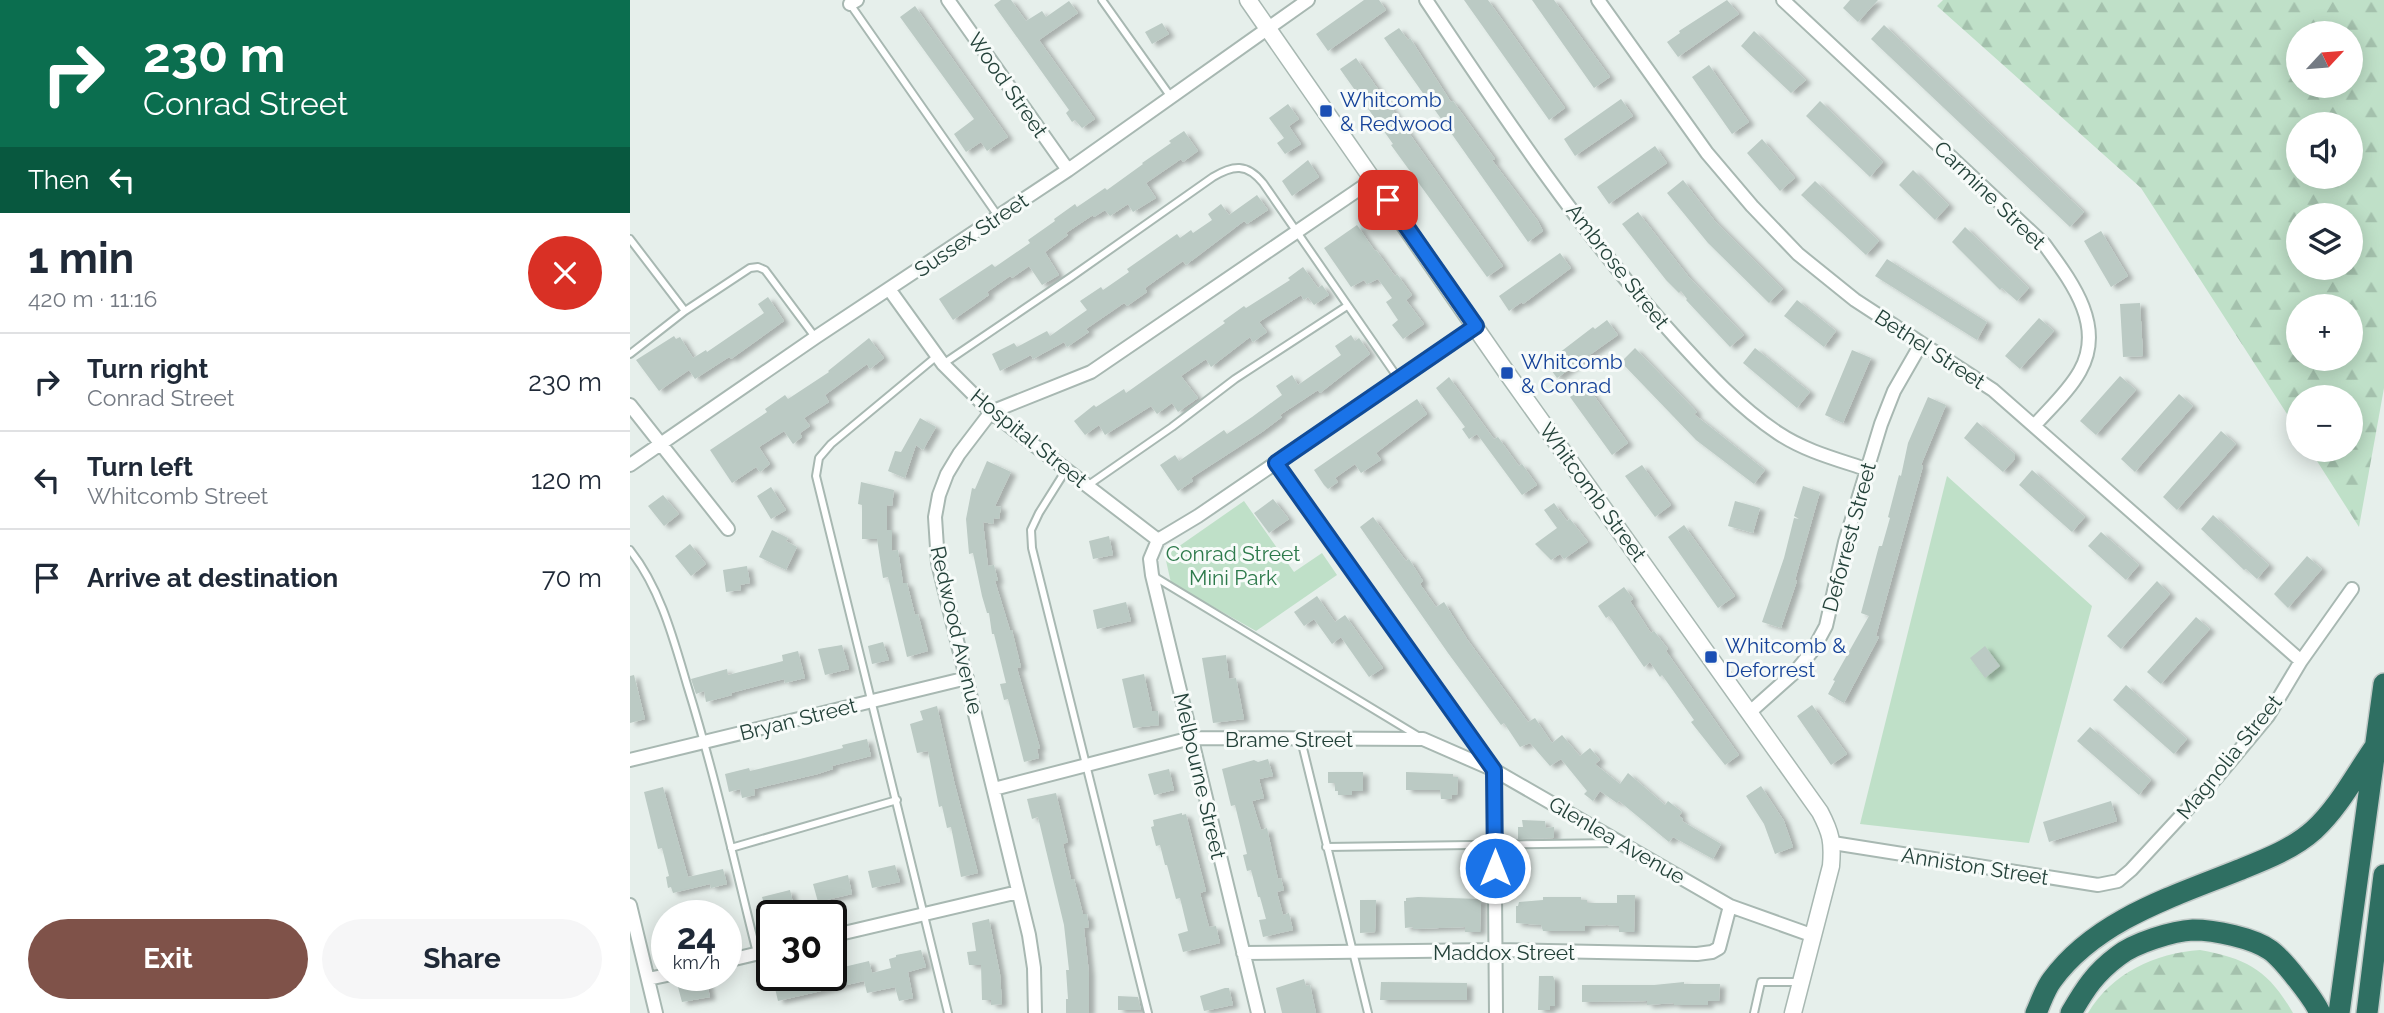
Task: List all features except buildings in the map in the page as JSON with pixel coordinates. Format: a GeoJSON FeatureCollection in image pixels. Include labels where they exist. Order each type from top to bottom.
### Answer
{"type":"FeatureCollection","features":[{"type":"Feature","properties":{"kind":"highway"},"geometry":{"type":"LineString","coordinates":[[2339,1013],[2384,684]]}},
{"type":"Feature","properties":{"kind":"highway"},"geometry":{"type":"LineString","coordinates":[[2035,1013],[2050,982],[2063,966],[2103,930],[2275,855],[2313,831],[2337,804],[2377,744]]}},
{"type":"Feature","properties":{"kind":"highway"},"geometry":{"type":"LineString","coordinates":[[2367,1013],[2384,875]]}},
{"type":"Feature","properties":{"kind":"highway"},"geometry":{"type":"LineString","coordinates":[[2071,1013],[2092,978],[2120,954],[2155,939],[2193,930],[2234,935],[2271,950],[2320,1013]]}},
{"type":"Feature","properties":{"kind":"street","name":"Wood Street"},"geometry":{"type":"LineString","coordinates":[[948,0],[1068,170]]}},
{"type":"Feature","properties":{"kind":"street","name":"Whitcomb Street"},"geometry":{"type":"LineString","coordinates":[[1248,0],[1507,373],[1820,811],[1833,843]]}},
{"type":"Feature","properties":{"kind":"street","name":"Sussex Street"},"geometry":{"type":"LineString","coordinates":[[630,465],[816,337],[1068,170],[1308,0]]}},
{"type":"Feature","properties":{"kind":"street","name":"Ambrose Street"},"geometry":{"type":"LineString","coordinates":[[1426,0],[1595,240],[1648,308],[1694,358],[1721,386],[1777,433],[1806,449],[1866,469]]}},
{"type":"Feature","properties":{"kind":"street","name":"Bethel Street"},"geometry":{"type":"LineString","coordinates":[[1598,0],[1707,153],[1798,254],[1855,300],[1993,390],[2301,661]]}},
{"type":"Feature","properties":{"kind":"street","name":"Carmine Street"},"geometry":{"type":"LineString","coordinates":[[1783,0],[2044,244],[2068,278],[2082,302],[2089,325],[2089,348],[2081,370],[2035,425]]}},
{"type":"Feature","properties":{"kind":"street"},"geometry":{"type":"LineString","coordinates":[[991,412],[1091,372],[1374,179]]}},
{"type":"Feature","properties":{"kind":"street","name":"Hospital Street"},"geometry":{"type":"LineString","coordinates":[[889,289],[940,360],[991,412],[1158,540]]}},
{"type":"Feature","properties":{"kind":"street"},"geometry":{"type":"LineString","coordinates":[[1158,540],[1198,516],[1476,326]]}},
{"type":"Feature","properties":{"kind":"street","name":"Deforrest Street"},"geometry":{"type":"LineString","coordinates":[[1750,712],[1796,671],[1813,650],[1826,626],[1845,542],[1866,469],[1894,391],[1921,344]]}},
{"type":"Feature","properties":{"kind":"street"},"geometry":{"type":"LineString","coordinates":[[630,405],[728,529]]}},
{"type":"Feature","properties":{"kind":"street","name":"Redwood Avenue"},"geometry":{"type":"LineString","coordinates":[[991,412],[959,453],[947,474],[935,517],[939,563],[1034,968],[1035,1013]]}},
{"type":"Feature","properties":{"kind":"street"},"geometry":{"type":"LineString","coordinates":[[1276,463],[1494,770],[1496,1013]]}},
{"type":"Feature","properties":{"kind":"street","name":"Melbourne Street"},"geometry":{"type":"LineString","coordinates":[[1158,540],[1150,559],[1152,575],[1258,1013]]}},
{"type":"Feature","properties":{"kind":"street","name":"Magnolia Street"},"geometry":{"type":"LineString","coordinates":[[2118,881],[2132,870],[2227,766],[2268,716],[2301,661],[2352,589]]}},
{"type":"Feature","properties":{"kind":"street","name":"Bryan Street"},"geometry":{"type":"LineString","coordinates":[[630,760],[967,678]]}},
{"type":"Feature","properties":{"kind":"street","name":"Brame Street"},"geometry":{"type":"LineString","coordinates":[[994,789],[1191,738],[1423,739]]}},
{"type":"Feature","properties":{"kind":"street","name":"Glenlea Avenue"},"geometry":{"type":"LineString","coordinates":[[1423,739],[1494,770],[1730,906],[1814,936]]}},
{"type":"Feature","properties":{"kind":"street"},"geometry":{"type":"LineString","coordinates":[[1793,1013],[1831,866],[1833,843]]}},
{"type":"Feature","properties":{"kind":"street","name":"Anniston Street"},"geometry":{"type":"LineString","coordinates":[[1833,843],[2098,885],[2118,881]]}},
{"type":"Feature","properties":{"kind":"street"},"geometry":{"type":"LineString","coordinates":[[847,932],[1018,892]]}},
{"type":"Feature","properties":{"kind":"street"},"geometry":{"type":"LineString","coordinates":[[630,905],[656,1013]]}},
{"type":"Feature","properties":{"kind":"street","name":"Maddox Street"},"geometry":{"type":"LineString","coordinates":[[1242,953],[1495,950],[1712,952],[1720,948],[1730,906]]}},
{"type":"Feature","properties":{"kind":"lane"},"geometry":{"type":"LineString","coordinates":[[1102,0],[1171,97]]}},
{"type":"Feature","properties":{"kind":"lane"},"geometry":{"type":"LineString","coordinates":[[854,2],[999,216]]}},
{"type":"Feature","properties":{"kind":"lane"},"geometry":{"type":"LineString","coordinates":[[948,1013],[816,476],[820,458],[831,444],[940,360],[1226,169],[1247,169],[1255,173],[1398,378]]}},
{"type":"Feature","properties":{"kind":"lane"},"geometry":{"type":"LineString","coordinates":[[630,239],[685,311]]}},
{"type":"Feature","properties":{"kind":"lane"},"geometry":{"type":"LineString","coordinates":[[630,354],[685,311],[750,268],[758,267],[771,277],[816,337]]}},
{"type":"Feature","properties":{"kind":"lane"},"geometry":{"type":"LineString","coordinates":[[1087,486],[1235,379],[1347,306]]}},
{"type":"Feature","properties":{"kind":"lane"},"geometry":{"type":"LineString","coordinates":[[1066,470],[1031,530],[1032,548],[1148,1013]]}},
{"type":"Feature","properties":{"kind":"lane"},"geometry":{"type":"LineString","coordinates":[[630,550],[652,586],[669,624],[705,742],[756,949]]}},
{"type":"Feature","properties":{"kind":"lane"},"geometry":{"type":"LineString","coordinates":[[1152,575],[1423,739]]}},
{"type":"Feature","properties":{"kind":"lane"},"geometry":{"type":"LineString","coordinates":[[1301,740],[1368,1013]]}},
{"type":"Feature","properties":{"kind":"lane"},"geometry":{"type":"LineString","coordinates":[[731,848],[897,800]]}},
{"type":"Feature","properties":{"kind":"lane"},"geometry":{"type":"LineString","coordinates":[[1326,846],[1622,843]]}},
{"type":"Feature","properties":{"kind":"lane"},"geometry":{"type":"LineString","coordinates":[[1755,1013],[1762,982],[1802,982]]}},
{"type":"Feature","properties":{"kind":"green space"},"geometry":{"type":"Polygon","coordinates":[[[1943,0],[2384,0],[2384,388],[2359,527],[2318,462],[2363,462],[2363,385],[2286,385],[2286,412],[2141,188],[1937,6],[1943,0]]]}},
{"type":"Feature","properties":{"kind":"green space"},"geometry":{"type":"Polygon","coordinates":[[[1947,476],[2092,606],[2029,843],[1860,824],[1947,476]]]}},
{"type":"Feature","properties":{"kind":"green space","name":"Conrad Street Mini Park"},"geometry":{"type":"Polygon","coordinates":[[[1244,501],[1294,572],[1322,553],[1337,575],[1256,631],[1171,583],[1165,556],[1244,501]]]}},
{"type":"Feature","properties":{"kind":"green space"},"geometry":{"type":"Polygon","coordinates":[[[2200,950],[2231,958],[2255,969],[2275,986],[2293,1013],[2088,1013],[2109,987],[2136,968],[2167,955],[2200,950]]]}},
{"type":"Feature","properties":{"kind":"place","name":"Whitcomb & Redwood"},"geometry":{"type":"Point","coordinates":[1326,111]}},
{"type":"Feature","properties":{"kind":"place","name":"Whitcomb & Conrad"},"geometry":{"type":"Point","coordinates":[1507,373]}},
{"type":"Feature","properties":{"kind":"place","name":"Whitcomb & Deforrest"},"geometry":{"type":"Point","coordinates":[1711,657]}},
{"type":"Feature","properties":{"kind":"route"},"geometry":{"type":"LineString","coordinates":[[1388,200],[1476,326],[1276,463],[1494,770],[1495,868]]}}]}
